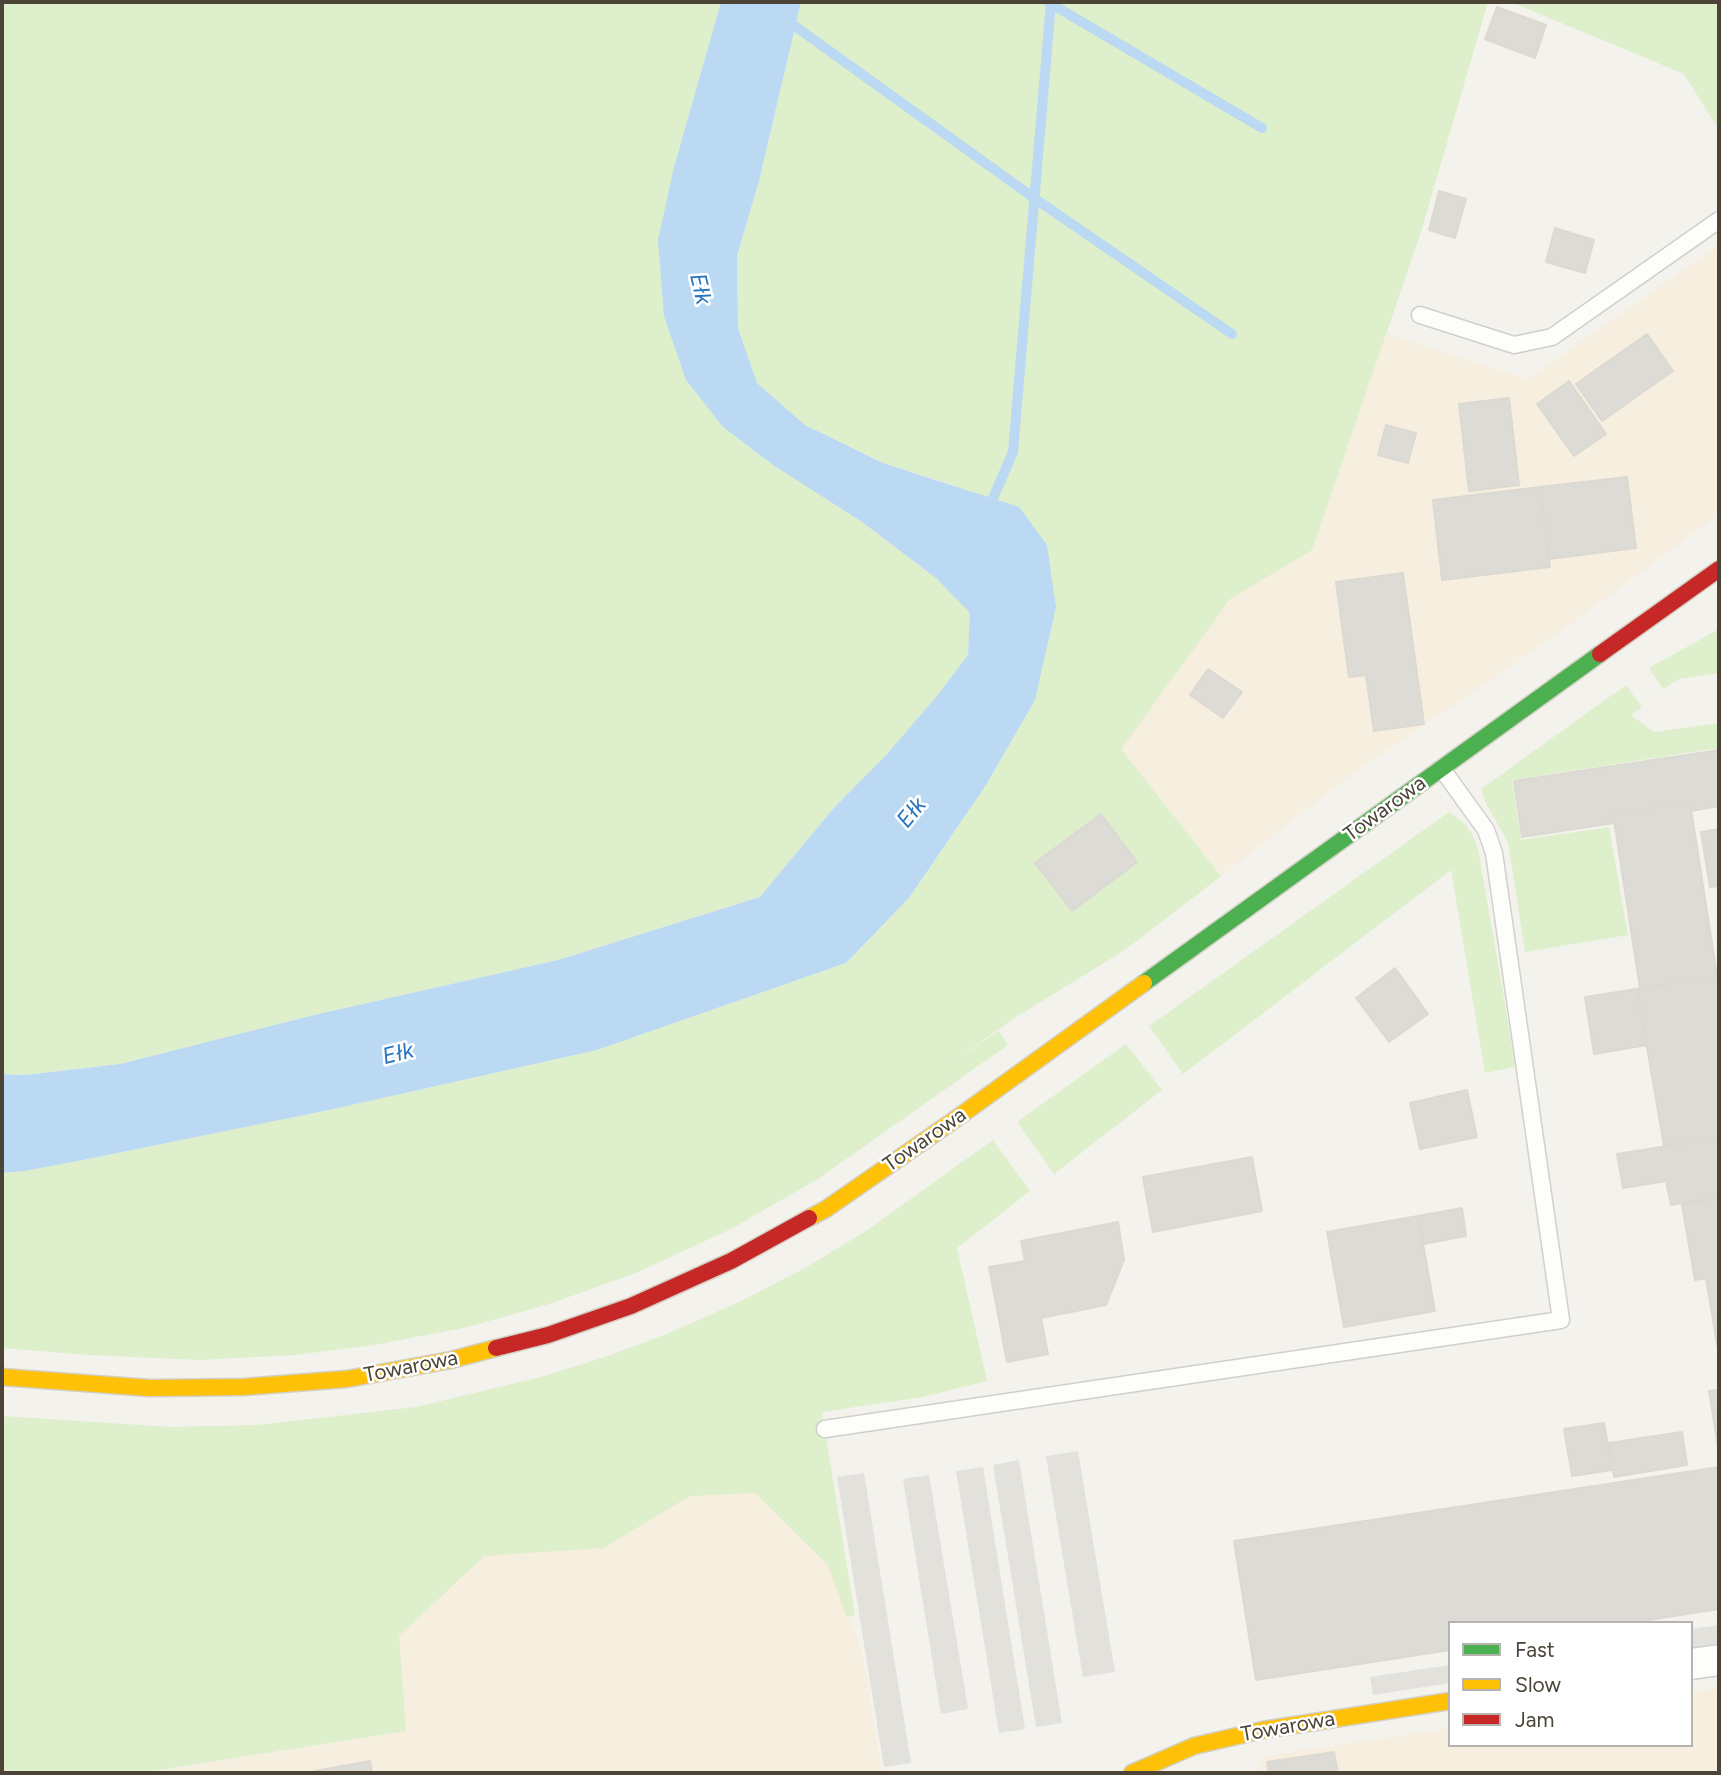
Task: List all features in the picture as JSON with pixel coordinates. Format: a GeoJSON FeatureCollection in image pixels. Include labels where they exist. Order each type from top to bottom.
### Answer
{"type":"FeatureCollection","features":[{"type":"Feature","properties":{"kind":"street","name":"Towarowa"},"geometry":{"type":"LineString","coordinates":[[2,1377],[150,1388],[243,1387],[347,1378],[451,1360],[548,1335],[631,1306],[731,1261],[826,1209],[950,1123],[1719,569]]}},
{"type":"Feature","properties":{"kind":"street"},"geometry":{"type":"LineString","coordinates":[[1693,1664],[1719,1660]]}},
{"type":"Feature","properties":{"kind":"street","name":"Towarowa"},"geometry":{"type":"LineString","coordinates":[[1132,1773],[1194,1746],[1263,1730],[1448,1701]]}},
{"type":"Feature","properties":{"kind":"lane"},"geometry":{"type":"LineString","coordinates":[[1420,315],[1514,345],[1552,337],[1719,220]]}},
{"type":"Feature","properties":{"kind":"lane"},"geometry":{"type":"LineString","coordinates":[[825,1429],[1561,1320],[1494,853],[1486,830],[1442,769]]}},
{"type":"Feature","properties":{"kind":"shaded area"},"geometry":{"type":"Polygon","coordinates":[[[1719,245],[1719,514],[1553,637],[1347,778],[1221,876],[1120,748],[1384,333],[1528,379],[1719,245]]]}},
{"type":"Feature","properties":{"kind":"shaded area"},"geometry":{"type":"Polygon","coordinates":[[[1078,1451],[1115,1672],[1083,1677],[1046,1456],[1078,1451]]]}},
{"type":"Feature","properties":{"kind":"shaded area"},"geometry":{"type":"Polygon","coordinates":[[[1019,1460],[1062,1723],[1036,1727],[993,1465],[1019,1460]]]}},
{"type":"Feature","properties":{"kind":"shaded area"},"geometry":{"type":"Polygon","coordinates":[[[983,1467],[1025,1729],[999,1733],[956,1471],[983,1467]]]}},
{"type":"Feature","properties":{"kind":"shaded area"},"geometry":{"type":"Polygon","coordinates":[[[864,1473],[911,1763],[884,1767],[837,1477],[864,1473]]]}},
{"type":"Feature","properties":{"kind":"shaded area"},"geometry":{"type":"Polygon","coordinates":[[[929,1475],[968,1709],[941,1714],[903,1479],[929,1475]]]}},
{"type":"Feature","properties":{"kind":"shaded area"},"geometry":{"type":"Polygon","coordinates":[[[758,1489],[830,1563],[862,1653],[882,1773],[148,1773],[395,1733],[384,1558],[687,1491],[758,1489]]]}},
{"type":"Feature","properties":{"kind":"shaded area"},"geometry":{"type":"Polygon","coordinates":[[[1719,1625],[1719,1643],[1693,1648],[1693,1629],[1719,1625]]]}},
{"type":"Feature","properties":{"kind":"shaded area"},"geometry":{"type":"Polygon","coordinates":[[[1448,1665],[1448,1683],[1373,1695],[1370,1677],[1448,1665]]]}},
{"type":"Feature","properties":{"kind":"shaded area"},"geometry":{"type":"Polygon","coordinates":[[[1719,1688],[1719,1773],[1256,1773],[1265,1756],[1448,1728],[1448,1747],[1693,1747],[1693,1692],[1719,1688]]]}},
{"type":"Feature","properties":{"kind":"green space"},"geometry":{"type":"Polygon","coordinates":[[[2,2],[721,2],[674,167],[686,380],[723,427],[773,465],[862,522],[937,579],[971,613],[968,655],[936,697],[887,754],[832,810],[760,897],[558,960],[314,1015],[120,1064],[25,1075],[2,1074],[2,2]]]}},
{"type":"Feature","properties":{"kind":"green space"},"geometry":{"type":"Polygon","coordinates":[[[801,2],[1488,2],[1421,232],[1312,550],[1230,599],[1121,749],[1221,876],[1125,950],[1013,1019],[953,1062],[999,1031],[1008,1045],[818,1179],[731,1229],[636,1273],[549,1304],[468,1327],[374,1345],[295,1355],[200,1360],[2,1348],[2,1173],[83,1160],[329,1110],[597,1050],[846,963],[909,898],[986,785],[1035,700],[956,486],[883,463],[805,425],[757,383],[738,328],[737,256],[759,181],[801,2]]]}},
{"type":"Feature","properties":{"kind":"green space"},"geometry":{"type":"Polygon","coordinates":[[[1511,2],[1719,2],[1719,130],[1684,74],[1511,2]]]}},
{"type":"Feature","properties":{"kind":"green space"},"geometry":{"type":"Polygon","coordinates":[[[1719,629],[1719,673],[1679,679],[1663,689],[1649,668],[1719,629]]]}},
{"type":"Feature","properties":{"kind":"green space"},"geometry":{"type":"Polygon","coordinates":[[[1626,685],[1642,707],[1631,715],[1654,732],[1719,723],[1719,748],[1512,780],[1521,840],[1609,827],[1628,935],[1525,952],[1508,842],[1485,802],[1481,789],[1626,685]]]}},
{"type":"Feature","properties":{"kind":"green space"},"geometry":{"type":"Polygon","coordinates":[[[1449,812],[1464,823],[1478,849],[1515,1067],[1485,1073],[1451,870],[1183,1074],[1149,1026],[1449,812]]]}},
{"type":"Feature","properties":{"kind":"green space"},"geometry":{"type":"Polygon","coordinates":[[[1126,1044],[1162,1090],[1054,1174],[1017,1122],[1126,1044]]]}},
{"type":"Feature","properties":{"kind":"green space"},"geometry":{"type":"Polygon","coordinates":[[[993,1140],[1030,1191],[957,1248],[987,1381],[923,1397],[822,1412],[855,1616],[846,1616],[828,1565],[755,1493],[690,1496],[603,1548],[484,1556],[399,1636],[406,1731],[140,1773],[2,1773],[2,1416],[171,1427],[257,1425],[416,1407],[541,1377],[669,1333],[739,1302],[805,1268],[866,1231],[993,1140]]]}},
{"type":"Feature","properties":{"kind":"water","name":"Ełk"},"geometry":{"type":"Polygon","coordinates":[[[721,2],[801,2],[759,181],[737,256],[738,328],[757,383],[805,425],[883,463],[1019,507],[1047,545],[1056,607],[1035,700],[986,785],[909,898],[846,963],[597,1050],[329,1110],[83,1160],[2,1173],[2,1074],[25,1075],[120,1064],[314,1015],[558,960],[760,897],[832,810],[887,754],[936,697],[968,655],[970,613],[937,579],[862,522],[773,465],[723,427],[686,380],[664,316],[658,240],[674,167],[721,2]]]}},
{"type":"Feature","properties":{"kind":"building"},"geometry":{"type":"Polygon","coordinates":[[[1497,7],[1546,25],[1535,58],[1485,39],[1497,7]]]}},
{"type":"Feature","properties":{"kind":"building"},"geometry":{"type":"Polygon","coordinates":[[[1439,191],[1466,199],[1455,238],[1429,230],[1439,191]]]}},
{"type":"Feature","properties":{"kind":"building"},"geometry":{"type":"Polygon","coordinates":[[[1555,228],[1594,240],[1585,273],[1546,262],[1555,228]]]}},
{"type":"Feature","properties":{"kind":"building"},"geometry":{"type":"Polygon","coordinates":[[[1647,334],[1673,371],[1602,421],[1576,384],[1647,334]]]}},
{"type":"Feature","properties":{"kind":"building"},"geometry":{"type":"Polygon","coordinates":[[[1569,381],[1606,434],[1574,456],[1537,404],[1569,381]]]}},
{"type":"Feature","properties":{"kind":"building"},"geometry":{"type":"Polygon","coordinates":[[[1509,398],[1519,485],[1469,491],[1459,404],[1509,398]]]}},
{"type":"Feature","properties":{"kind":"building"},"geometry":{"type":"Polygon","coordinates":[[[1386,425],[1416,433],[1408,463],[1378,455],[1386,425]]]}},
{"type":"Feature","properties":{"kind":"building"},"geometry":{"type":"Polygon","coordinates":[[[1627,477],[1636,548],[1549,559],[1540,487],[1627,477]]]}},
{"type":"Feature","properties":{"kind":"building"},"geometry":{"type":"Polygon","coordinates":[[[1540,487],[1550,567],[1442,580],[1433,500],[1540,487]]]}},
{"type":"Feature","properties":{"kind":"building"},"geometry":{"type":"Polygon","coordinates":[[[1403,573],[1424,724],[1374,731],[1366,675],[1349,677],[1336,582],[1403,573]]]}},
{"type":"Feature","properties":{"kind":"building"},"geometry":{"type":"Polygon","coordinates":[[[1208,669],[1242,692],[1223,718],[1190,695],[1208,669]]]}},
{"type":"Feature","properties":{"kind":"building"},"geometry":{"type":"Polygon","coordinates":[[[1719,750],[1719,806],[1691,811],[1690,802],[1613,814],[1614,823],[1522,837],[1514,781],[1719,750]]]}},
{"type":"Feature","properties":{"kind":"building"},"geometry":{"type":"Polygon","coordinates":[[[1690,802],[1717,976],[1640,988],[1613,814],[1690,802]]]}},
{"type":"Feature","properties":{"kind":"building"},"geometry":{"type":"Polygon","coordinates":[[[1101,814],[1137,862],[1072,911],[1035,863],[1101,814]]]}},
{"type":"Feature","properties":{"kind":"building"},"geometry":{"type":"Polygon","coordinates":[[[1719,829],[1719,886],[1710,887],[1701,832],[1719,829]]]}},
{"type":"Feature","properties":{"kind":"building"},"geometry":{"type":"Polygon","coordinates":[[[1395,968],[1428,1014],[1389,1042],[1356,998],[1395,968]]]}},
{"type":"Feature","properties":{"kind":"building"},"geometry":{"type":"Polygon","coordinates":[[[1717,976],[1719,1138],[1664,1146],[1637,989],[1717,976]]]}},
{"type":"Feature","properties":{"kind":"building"},"geometry":{"type":"Polygon","coordinates":[[[1637,989],[1647,1045],[1594,1054],[1585,997],[1637,989]]]}},
{"type":"Feature","properties":{"kind":"building"},"geometry":{"type":"Polygon","coordinates":[[[1467,1090],[1477,1137],[1420,1149],[1410,1103],[1467,1090]]]}},
{"type":"Feature","properties":{"kind":"building"},"geometry":{"type":"Polygon","coordinates":[[[1719,1138],[1719,1197],[1671,1205],[1666,1181],[1623,1188],[1617,1154],[1719,1138]]]}},
{"type":"Feature","properties":{"kind":"building"},"geometry":{"type":"Polygon","coordinates":[[[1252,1157],[1262,1211],[1153,1232],[1143,1177],[1252,1157]]]}},
{"type":"Feature","properties":{"kind":"building"},"geometry":{"type":"Polygon","coordinates":[[[1719,1198],[1719,1356],[1706,1278],[1695,1280],[1682,1205],[1719,1198]]]}},
{"type":"Feature","properties":{"kind":"building"},"geometry":{"type":"Polygon","coordinates":[[[1462,1208],[1466,1236],[1424,1244],[1418,1216],[1462,1208]]]}},
{"type":"Feature","properties":{"kind":"building"},"geometry":{"type":"Polygon","coordinates":[[[1418,1216],[1435,1311],[1344,1327],[1327,1232],[1418,1216]]]}},
{"type":"Feature","properties":{"kind":"building"},"geometry":{"type":"Polygon","coordinates":[[[1118,1222],[1124,1260],[1106,1305],[1041,1318],[1048,1354],[1007,1362],[989,1267],[1025,1261],[1021,1241],[1118,1222]]]}},
{"type":"Feature","properties":{"kind":"building"},"geometry":{"type":"Polygon","coordinates":[[[1719,1390],[1719,1453],[1709,1391],[1719,1390]]]}},
{"type":"Feature","properties":{"kind":"building"},"geometry":{"type":"Polygon","coordinates":[[[1604,1423],[1612,1470],[1572,1476],[1564,1429],[1604,1423]]]}},
{"type":"Feature","properties":{"kind":"building"},"geometry":{"type":"Polygon","coordinates":[[[1682,1432],[1687,1465],[1614,1477],[1609,1443],[1682,1432]]]}},
{"type":"Feature","properties":{"kind":"building"},"geometry":{"type":"Polygon","coordinates":[[[1719,1467],[1719,1609],[1642,1621],[1448,1621],[1448,1650],[1256,1680],[1234,1541],[1719,1467]]]}},
{"type":"Feature","properties":{"kind":"building"},"geometry":{"type":"Polygon","coordinates":[[[1334,1752],[1338,1773],[1269,1773],[1267,1762],[1334,1752]]]}},
{"type":"Feature","properties":{"kind":"building"},"geometry":{"type":"Polygon","coordinates":[[[370,1761],[372,1773],[315,1773],[315,1771],[370,1761]]]}},
{"type":"Feature","properties":{"kind":"waterway"},"geometry":{"type":"LineString","coordinates":[[1048,2],[1262,128]]}},
{"type":"Feature","properties":{"kind":"waterway"},"geometry":{"type":"LineString","coordinates":[[988,510],[1013,452],[1051,2]]}},
{"type":"Feature","properties":{"kind":"waterway"},"geometry":{"type":"LineString","coordinates":[[785,19],[1034,198],[1232,334]]}},
{"type":"Feature","properties":{"kind":"traffic: fast"},"geometry":{"type":"LineString","coordinates":[[1144,983],[1600,654]]}},
{"type":"Feature","properties":{"kind":"traffic: slow"},"geometry":{"type":"LineString","coordinates":[[809,1218],[950,1123],[1144,983]]}},
{"type":"Feature","properties":{"kind":"traffic: slow"},"geometry":{"type":"LineString","coordinates":[[2,1377],[150,1388],[243,1387],[347,1379],[451,1360],[496,1348]]}},
{"type":"Feature","properties":{"kind":"traffic: slow"},"geometry":{"type":"LineString","coordinates":[[1132,1773],[1194,1746],[1263,1730],[1448,1701]]}},
{"type":"Feature","properties":{"kind":"traffic: jam"},"geometry":{"type":"LineString","coordinates":[[1600,654],[1719,569]]}},
{"type":"Feature","properties":{"kind":"traffic: jam"},"geometry":{"type":"LineString","coordinates":[[496,1348],[548,1335],[631,1306],[731,1261],[809,1218]]}}]}
